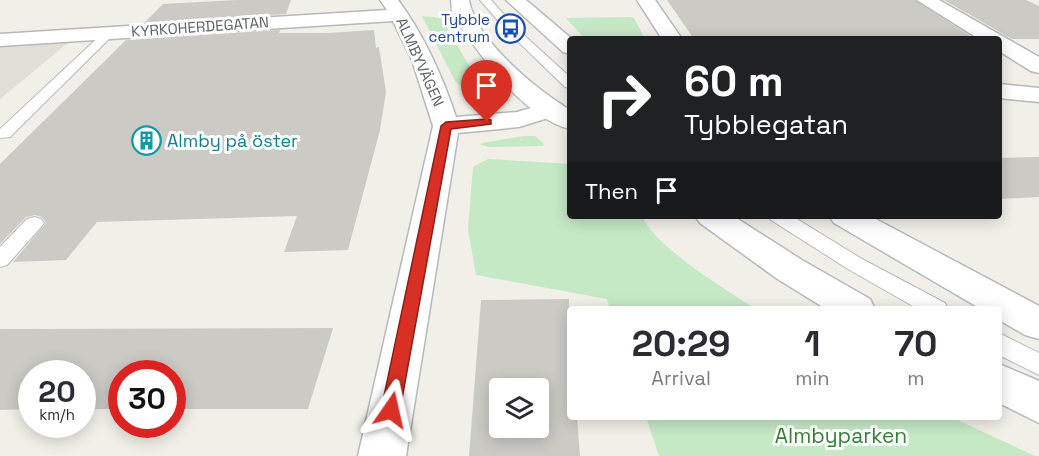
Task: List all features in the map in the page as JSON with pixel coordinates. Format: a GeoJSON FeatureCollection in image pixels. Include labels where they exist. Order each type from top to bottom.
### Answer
{"type":"FeatureCollection","features":[{"type":"Feature","properties":{"kind":"street"},"geometry":{"type":"LineString","coordinates":[[460,0],[462,15],[492,56],[535,99],[564,111]]}},
{"type":"Feature","properties":{"kind":"street"},"geometry":{"type":"LineString","coordinates":[[515,0],[567,45]]}},
{"type":"Feature","properties":{"kind":"street"},"geometry":{"type":"LineString","coordinates":[[646,0],[670,36]]}},
{"type":"Feature","properties":{"kind":"street"},"geometry":{"type":"LineString","coordinates":[[926,0],[988,36]]}},
{"type":"Feature","properties":{"kind":"street","name":"KYRKOHERDEGATAN"},"geometry":{"type":"LineString","coordinates":[[0,40],[109,33],[395,8]]}},
{"type":"Feature","properties":{"kind":"street","name":"ALMBYVÄGEN"},"geometry":{"type":"LineString","coordinates":[[395,8],[436,94],[446,126]]}},
{"type":"Feature","properties":{"kind":"street"},"geometry":{"type":"LineString","coordinates":[[1002,44],[1039,66]]}},
{"type":"Feature","properties":{"kind":"street"},"geometry":{"type":"LineString","coordinates":[[1002,91],[1039,95]]}},
{"type":"Feature","properties":{"kind":"street"},"geometry":{"type":"LineString","coordinates":[[382,456],[446,126],[519,119],[564,111]]}},
{"type":"Feature","properties":{"kind":"street"},"geometry":{"type":"LineString","coordinates":[[715,219],[789,269],[851,306]]}},
{"type":"Feature","properties":{"kind":"street"},"geometry":{"type":"LineString","coordinates":[[850,219],[1039,324]]}},
{"type":"Feature","properties":{"kind":"street"},"geometry":{"type":"LineString","coordinates":[[1002,384],[1039,402]]}},
{"type":"Feature","properties":{"kind":"lane"},"geometry":{"type":"LineString","coordinates":[[485,0],[511,29],[567,81]]}},
{"type":"Feature","properties":{"kind":"lane"},"geometry":{"type":"LineString","coordinates":[[4,134],[109,33]]}},
{"type":"Feature","properties":{"kind":"lane"},"geometry":{"type":"LineString","coordinates":[[783,219],[855,264],[932,306]]}},
{"type":"Feature","properties":{"kind":"lane"},"geometry":{"type":"LineString","coordinates":[[0,260],[34,223]]}},
{"type":"Feature","properties":{"kind":"lane"},"geometry":{"type":"LineString","coordinates":[[1002,345],[1039,365]]}},
{"type":"Feature","properties":{"kind":"shaded area"},"geometry":{"type":"Polygon","coordinates":[[[69,42],[0,99],[0,46],[69,42]]]}},
{"type":"Feature","properties":{"kind":"green space"},"geometry":{"type":"Polygon","coordinates":[[[422,16],[441,18],[477,79],[459,85],[455,81],[422,16]]]}},
{"type":"Feature","properties":{"kind":"green space"},"geometry":{"type":"Polygon","coordinates":[[[630,17],[634,18],[643,36],[582,36],[566,18],[630,17]]]}},
{"type":"Feature","properties":{"kind":"green space"},"geometry":{"type":"Polygon","coordinates":[[[535,136],[544,144],[543,146],[490,147],[480,145],[482,143],[535,136]]]}},
{"type":"Feature","properties":{"kind":"green space"},"geometry":{"type":"Polygon","coordinates":[[[488,159],[567,164],[567,219],[644,219],[649,228],[676,254],[751,306],[609,306],[607,299],[476,275],[468,229],[473,167],[488,159]]]}},
{"type":"Feature","properties":{"kind":"green space","name":"Almbyparken"},"geometry":{"type":"Polygon","coordinates":[[[647,420],[957,420],[1035,456],[659,456],[647,420]]]}},
{"type":"Feature","properties":{"kind":"building"},"geometry":{"type":"Polygon","coordinates":[[[291,0],[286,14],[144,23],[163,4],[291,0]]]}},
{"type":"Feature","properties":{"kind":"building"},"geometry":{"type":"Polygon","coordinates":[[[667,0],[915,0],[970,36],[692,36],[667,0]]]}},
{"type":"Feature","properties":{"kind":"building"},"geometry":{"type":"Polygon","coordinates":[[[944,0],[1026,0],[1039,6],[1039,39],[1012,39],[944,0]]]}},
{"type":"Feature","properties":{"kind":"building"},"geometry":{"type":"Polygon","coordinates":[[[280,30],[279,33],[374,30],[386,92],[380,130],[348,250],[284,252],[297,216],[97,222],[66,260],[13,262],[46,223],[42,217],[35,215],[26,217],[0,244],[0,164],[126,40],[280,30]]]}},
{"type":"Feature","properties":{"kind":"building"},"geometry":{"type":"Polygon","coordinates":[[[1039,157],[1039,197],[1002,199],[1002,158],[1039,157]]]}},
{"type":"Feature","properties":{"kind":"building"},"geometry":{"type":"Polygon","coordinates":[[[569,299],[569,306],[567,306],[567,420],[577,420],[580,456],[469,456],[481,300],[569,299]]]}},
{"type":"Feature","properties":{"kind":"building"},"geometry":{"type":"Polygon","coordinates":[[[333,328],[308,409],[186,409],[186,360],[108,360],[108,409],[96,409],[96,360],[18,360],[18,409],[0,410],[0,329],[333,328]]]}},
{"type":"Feature","properties":{"kind":"place","name":"Tybble centrum"},"geometry":{"type":"Point","coordinates":[511,29]}},
{"type":"Feature","properties":{"kind":"place","name":"Almby på öster"},"geometry":{"type":"Point","coordinates":[146,141]}},
{"type":"Feature","properties":{"kind":"route"},"geometry":{"type":"LineString","coordinates":[[391,410],[446,126],[487,122]]}}]}
